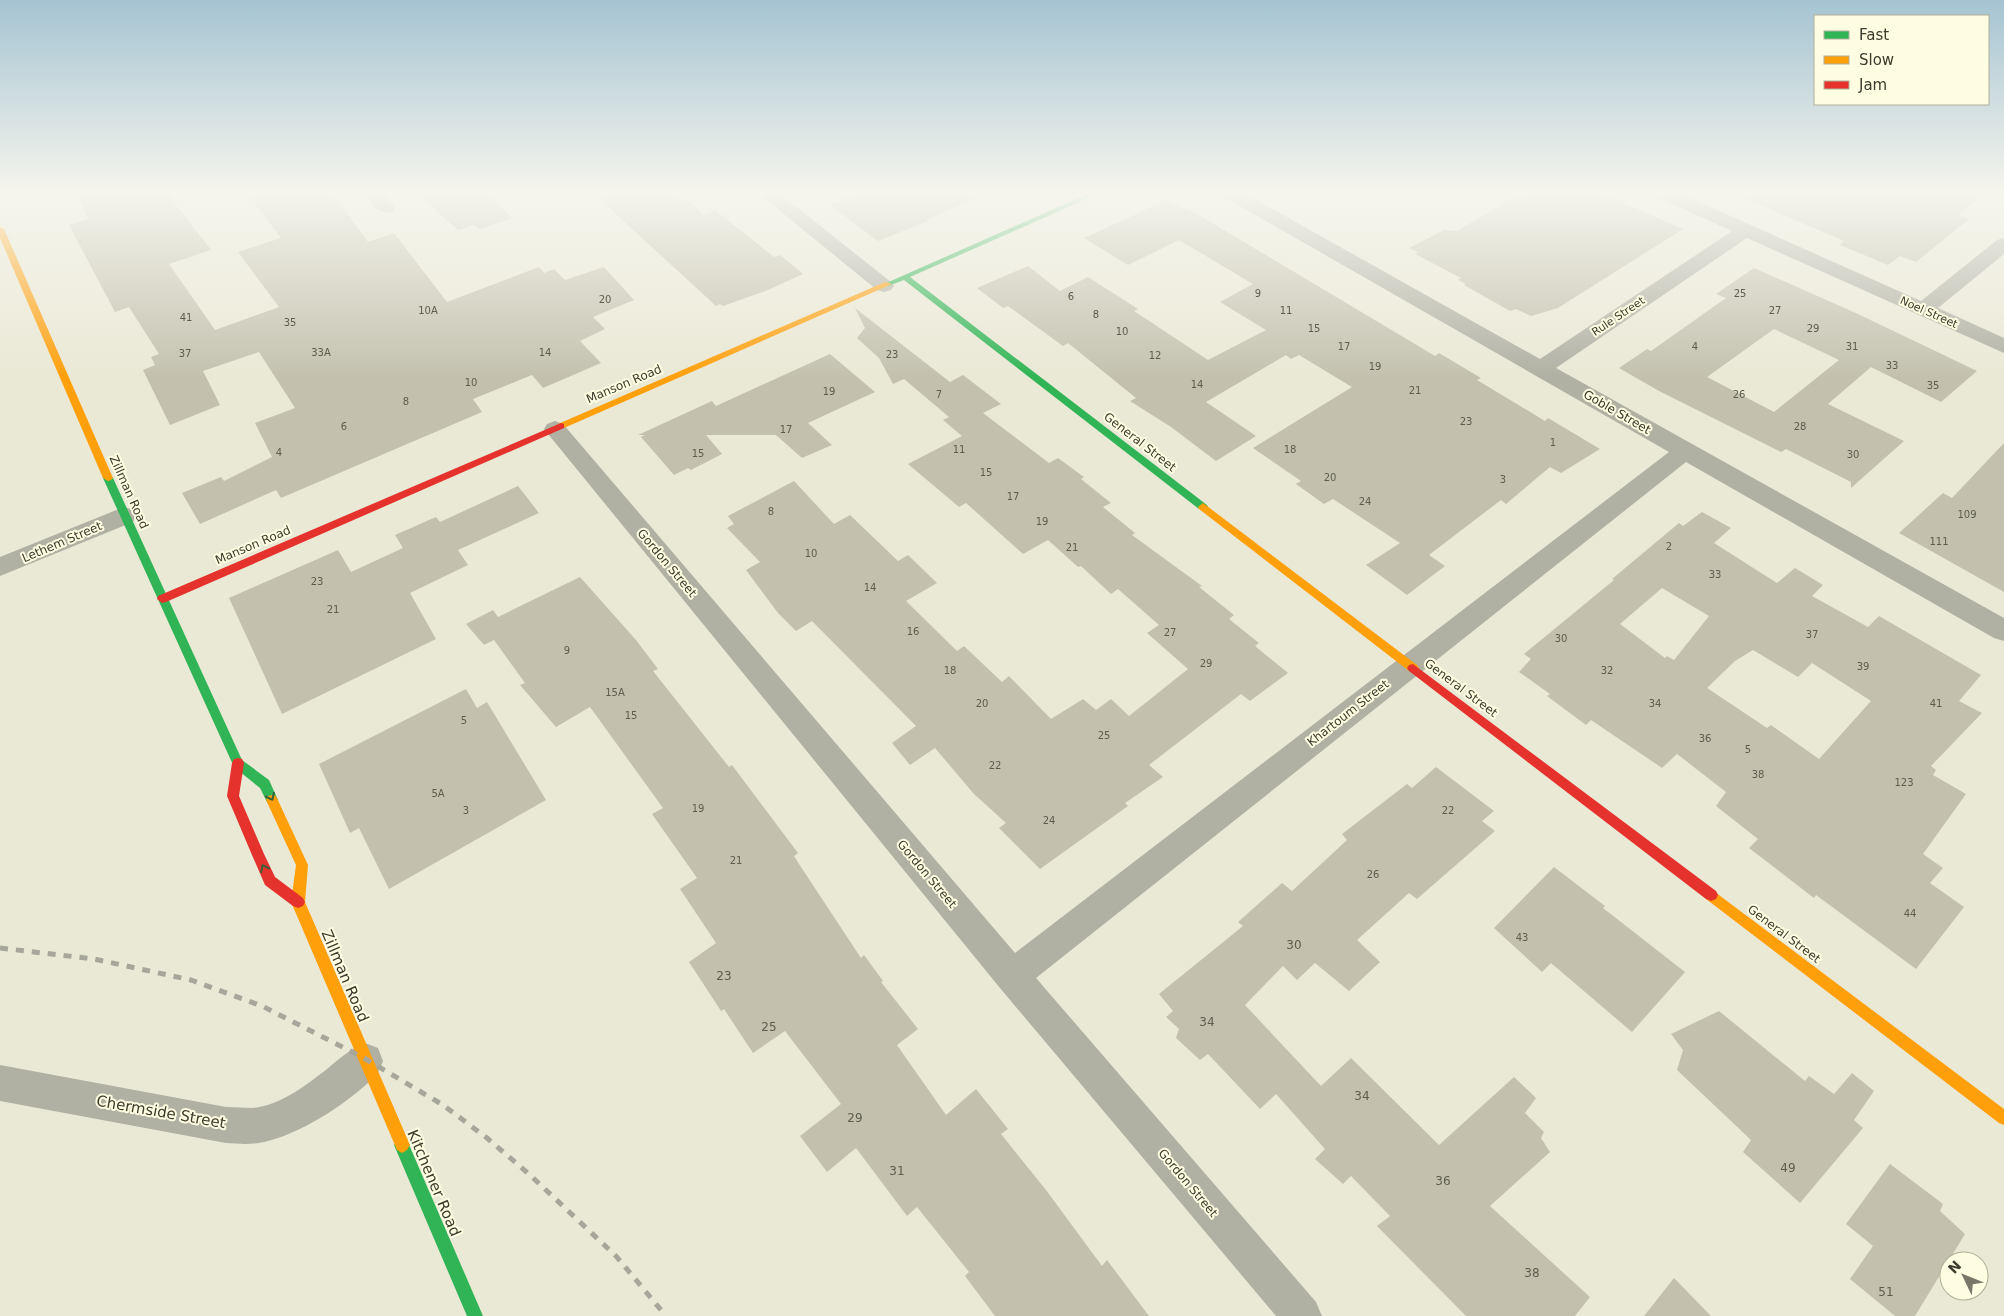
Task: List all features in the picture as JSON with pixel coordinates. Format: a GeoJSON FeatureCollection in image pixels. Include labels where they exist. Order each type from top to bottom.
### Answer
{"type":"FeatureCollection","features":[{"type":"Feature","properties":{"kind":"street","name":"Zillman Road"},"geometry":{"type":"LineString","coordinates":[[11,254],[124,516],[238,763],[265,784],[302,865],[298,902],[365,1061]]}},
{"type":"Feature","properties":{"kind":"street"},"geometry":{"type":"LineString","coordinates":[[844,254],[884,286]]}},
{"type":"Feature","properties":{"kind":"street","name":"Manson Road"},"geometry":{"type":"LineString","coordinates":[[162,599],[958,254]]}},
{"type":"Feature","properties":{"kind":"street","name":"Goble Street"},"geometry":{"type":"LineString","coordinates":[[1338,254],[2004,631]]}},
{"type":"Feature","properties":{"kind":"street","name":"Rule Street"},"geometry":{"type":"LineString","coordinates":[[1541,368],[1710,254]]}},
{"type":"Feature","properties":{"kind":"street","name":"Noel Street"},"geometry":{"type":"LineString","coordinates":[[1800,254],[2004,346]]}},
{"type":"Feature","properties":{"kind":"street"},"geometry":{"type":"LineString","coordinates":[[1923,310],[1991,254]]}},
{"type":"Feature","properties":{"kind":"street","name":"General Street"},"geometry":{"type":"LineString","coordinates":[[904,278],[2004,1118]]}},
{"type":"Feature","properties":{"kind":"street","name":"Gordon Street"},"geometry":{"type":"LineString","coordinates":[[555,429],[1012,976],[1302,1316]]}},
{"type":"Feature","properties":{"kind":"street","name":"Khartoum Street"},"geometry":{"type":"LineString","coordinates":[[1012,976],[1685,451]]}},
{"type":"Feature","properties":{"kind":"street","name":"Lethem Street"},"geometry":{"type":"LineString","coordinates":[[0,567],[124,516]]}},
{"type":"Feature","properties":{"kind":"street"},"geometry":{"type":"LineString","coordinates":[[238,763],[233,796],[258,855],[270,881],[298,902]]}},
{"type":"Feature","properties":{"kind":"street","name":"Chermside Street"},"geometry":{"type":"LineString","coordinates":[[0,1083],[226,1125],[253,1126],[274,1121],[298,1111],[365,1061]]}},
{"type":"Feature","properties":{"kind":"street","name":"Kitchener Road"},"geometry":{"type":"LineString","coordinates":[[365,1061],[475,1316]]}},
{"type":"Feature","properties":{"kind":"building"},"geometry":{"type":"Polygon","coordinates":[[[85,254],[198,254],[169,264],[215,330],[279,307],[240,254],[410,254],[447,302],[539,267],[544,273],[554,269],[565,280],[604,267],[634,300],[593,317],[605,329],[580,341],[601,363],[543,388],[532,375],[473,399],[482,412],[281,498],[276,490],[200,524],[182,493],[221,477],[224,481],[272,457],[255,423],[295,408],[259,352],[203,371],[220,405],[170,425],[143,370],[155,365],[151,357],[159,354],[129,307],[115,312],[85,254]]]}},
{"type":"Feature","properties":{"kind":"building"},"geometry":{"type":"Polygon","coordinates":[[[660,254],[771,254],[774,257],[780,255],[803,274],[768,290],[723,306],[720,304],[716,306],[660,254]]]}},
{"type":"Feature","properties":{"kind":"building"},"geometry":{"type":"Polygon","coordinates":[[[1111,254],[1150,254],[1128,265],[1111,254]]]}},
{"type":"Feature","properties":{"kind":"building"},"geometry":{"type":"Polygon","coordinates":[[[1203,254],[1265,254],[1435,356],[1439,353],[1481,378],[1477,380],[1545,421],[1548,418],[1600,449],[1561,473],[1550,467],[1506,504],[1501,500],[1429,555],[1445,566],[1407,595],[1366,565],[1400,543],[1333,499],[1324,504],[1296,484],[1301,481],[1253,448],[1352,387],[1299,355],[1291,359],[1286,355],[1206,402],[1256,436],[1216,461],[1171,427],[1130,401],[1136,398],[1068,343],[1063,346],[1008,306],[1003,308],[977,288],[1028,266],[1060,291],[1088,277],[1138,309],[1134,311],[1208,360],[1266,330],[1220,302],[1253,284],[1203,254]]]}},
{"type":"Feature","properties":{"kind":"building"},"geometry":{"type":"Polygon","coordinates":[[[1416,254],[1643,254],[1558,308],[1531,316],[1516,309],[1510,311],[1464,285],[1466,284],[1458,280],[1461,278],[1416,254]]]}},
{"type":"Feature","properties":{"kind":"building"},"geometry":{"type":"Polygon","coordinates":[[[1863,254],[1925,254],[1916,262],[1900,256],[1888,265],[1863,254]]]}},
{"type":"Feature","properties":{"kind":"building"},"geometry":{"type":"Polygon","coordinates":[[[1754,268],[1858,314],[1977,371],[1941,402],[1871,367],[1828,404],[1904,441],[1851,488],[1851,482],[1786,449],[1781,452],[1659,391],[1619,368],[1647,349],[1651,351],[1726,298],[1716,294],[1754,268]],[[1774,329],[1707,377],[1774,412],[1839,360],[1774,329]]]}},
{"type":"Feature","properties":{"kind":"building"},"geometry":{"type":"Polygon","coordinates":[[[855,308],[950,382],[963,375],[1001,404],[983,413],[1049,463],[1058,458],[1084,477],[1081,479],[1111,503],[1103,507],[1135,533],[1132,535],[1202,586],[1199,587],[1234,615],[1229,619],[1259,643],[1255,646],[1288,673],[1250,701],[1241,694],[1149,765],[1163,777],[1125,803],[1128,806],[1040,869],[999,828],[1006,823],[974,794],[935,748],[910,765],[892,743],[916,726],[812,621],[796,631],[778,613],[746,570],[760,562],[727,528],[734,524],[728,516],[794,481],[834,524],[850,515],[898,561],[908,555],[937,583],[906,601],[957,651],[964,646],[1002,682],[1009,676],[1051,719],[1083,699],[1096,710],[1111,699],[1129,716],[1188,669],[1147,633],[1159,625],[1118,589],[1111,594],[1081,566],[1078,567],[1048,540],[1023,554],[966,503],[959,507],[908,464],[962,436],[943,420],[949,417],[904,379],[893,384],[879,358],[857,338],[865,328],[855,308]]]}},
{"type":"Feature","properties":{"kind":"building"},"geometry":{"type":"Polygon","coordinates":[[[830,354],[875,392],[808,423],[832,445],[802,458],[776,435],[706,435],[722,454],[691,470],[688,468],[674,475],[641,437],[645,435],[638,435],[712,401],[716,406],[830,354]]]}},
{"type":"Feature","properties":{"kind":"building"},"geometry":{"type":"Polygon","coordinates":[[[2004,443],[2004,592],[1899,533],[1943,493],[1952,498],[2004,443]]]}},
{"type":"Feature","properties":{"kind":"building"},"geometry":{"type":"Polygon","coordinates":[[[518,486],[539,513],[458,550],[468,565],[410,593],[436,639],[282,714],[229,598],[338,550],[351,572],[403,548],[395,535],[436,517],[440,522],[518,486]]]}},
{"type":"Feature","properties":{"kind":"building"},"geometry":{"type":"Polygon","coordinates":[[[1702,512],[1731,528],[1714,543],[1777,583],[1795,568],[1823,585],[1812,596],[1868,627],[1879,616],[1981,675],[1959,701],[1982,713],[1931,766],[1936,770],[1933,775],[1966,794],[1923,854],[1943,868],[1930,883],[1964,907],[1916,969],[1816,895],[1814,898],[1749,848],[1758,839],[1716,806],[1726,792],[1677,754],[1662,768],[1591,720],[1586,725],[1547,696],[1550,694],[1519,672],[1531,659],[1524,654],[1614,580],[1612,579],[1679,523],[1683,526],[1702,512]],[[1662,588],[1620,624],[1665,658],[1667,656],[1674,660],[1709,616],[1662,588]],[[1753,650],[1735,661],[1707,688],[1767,728],[1771,725],[1819,759],[1871,701],[1812,663],[1798,677],[1753,650]]]}},
{"type":"Feature","properties":{"kind":"building"},"geometry":{"type":"Polygon","coordinates":[[[580,577],[636,640],[658,669],[653,671],[729,767],[732,765],[798,853],[794,856],[861,958],[864,955],[883,981],[881,982],[918,1029],[897,1045],[946,1115],[976,1089],[1008,1129],[1001,1134],[1046,1190],[1102,1266],[1107,1260],[1149,1316],[995,1316],[965,1276],[969,1272],[917,1207],[907,1216],[856,1148],[827,1172],[800,1136],[841,1104],[785,1031],[753,1053],[724,1009],[721,1011],[689,962],[716,943],[680,889],[697,878],[652,814],[663,808],[590,707],[556,727],[520,685],[525,683],[494,640],[484,645],[466,624],[493,610],[498,617],[580,577]]]}},
{"type":"Feature","properties":{"kind":"building"},"geometry":{"type":"Polygon","coordinates":[[[466,689],[477,708],[487,702],[546,800],[389,889],[359,828],[350,833],[319,764],[466,689]]]}},
{"type":"Feature","properties":{"kind":"building"},"geometry":{"type":"Polygon","coordinates":[[[1436,767],[1494,811],[1482,821],[1495,831],[1417,899],[1409,893],[1357,940],[1380,962],[1349,991],[1315,963],[1297,980],[1283,966],[1245,1005],[1321,1086],[1351,1058],[1439,1145],[1514,1077],[1536,1098],[1525,1113],[1544,1132],[1541,1138],[1550,1152],[1490,1206],[1590,1297],[1575,1316],[1466,1316],[1377,1226],[1390,1216],[1351,1176],[1343,1184],[1315,1159],[1325,1149],[1276,1094],[1260,1109],[1208,1054],[1200,1060],[1176,1038],[1179,1029],[1166,1017],[1173,1011],[1159,994],[1243,926],[1238,922],[1282,883],[1292,891],[1347,840],[1342,834],[1407,784],[1412,788],[1436,767]]]}},
{"type":"Feature","properties":{"kind":"building"},"geometry":{"type":"Polygon","coordinates":[[[1554,867],[1685,972],[1632,1032],[1551,963],[1542,972],[1494,928],[1554,867]]]}},
{"type":"Feature","properties":{"kind":"building"},"geometry":{"type":"Polygon","coordinates":[[[1719,1011],[1805,1081],[1809,1076],[1834,1094],[1852,1073],[1874,1091],[1854,1120],[1863,1128],[1800,1203],[1743,1152],[1751,1140],[1677,1070],[1683,1050],[1671,1034],[1719,1011]]]}},
{"type":"Feature","properties":{"kind":"building"},"geometry":{"type":"Polygon","coordinates":[[[1890,1164],[1943,1204],[1940,1211],[1965,1234],[1955,1251],[1939,1251],[1939,1277],[1915,1316],[1895,1316],[1850,1279],[1873,1246],[1846,1224],[1890,1164]]]}},
{"type":"Feature","properties":{"kind":"building"},"geometry":{"type":"Polygon","coordinates":[[[1674,1278],[1711,1316],[1644,1316],[1674,1278]]]}},
{"type":"Feature","properties":{"kind":"railway"},"geometry":{"type":"LineString","coordinates":[[0,948],[94,959],[191,980],[262,1006],[364,1058],[443,1105],[487,1138],[530,1175],[616,1256],[666,1316]]}},
{"type":"Feature","properties":{"kind":"traffic: fast"},"geometry":{"type":"LineString","coordinates":[[888,284],[956,254]]}},
{"type":"Feature","properties":{"kind":"traffic: fast"},"geometry":{"type":"LineString","coordinates":[[905,277],[1203,507]]}},
{"type":"Feature","properties":{"kind":"traffic: fast"},"geometry":{"type":"LineString","coordinates":[[108,478],[238,763],[265,784],[272,800]]}},
{"type":"Feature","properties":{"kind":"traffic: fast"},"geometry":{"type":"LineString","coordinates":[[402,1145],[475,1316]]}},
{"type":"Feature","properties":{"kind":"traffic: slow"},"geometry":{"type":"LineString","coordinates":[[11,254],[108,478]]}},
{"type":"Feature","properties":{"kind":"traffic: slow"},"geometry":{"type":"LineString","coordinates":[[561,426],[888,284]]}},
{"type":"Feature","properties":{"kind":"traffic: slow"},"geometry":{"type":"LineString","coordinates":[[1203,507],[1413,668]]}},
{"type":"Feature","properties":{"kind":"traffic: slow"},"geometry":{"type":"LineString","coordinates":[[272,800],[302,865],[298,902],[402,1145]]}},
{"type":"Feature","properties":{"kind":"traffic: slow"},"geometry":{"type":"LineString","coordinates":[[1711,895],[2004,1118]]}},
{"type":"Feature","properties":{"kind":"traffic: jam"},"geometry":{"type":"LineString","coordinates":[[162,599],[561,426]]}},
{"type":"Feature","properties":{"kind":"traffic: jam"},"geometry":{"type":"LineString","coordinates":[[1413,668],[1711,895]]}},
{"type":"Feature","properties":{"kind":"traffic: jam"},"geometry":{"type":"LineString","coordinates":[[238,763],[233,796],[258,855],[270,881],[298,902]]}}]}
